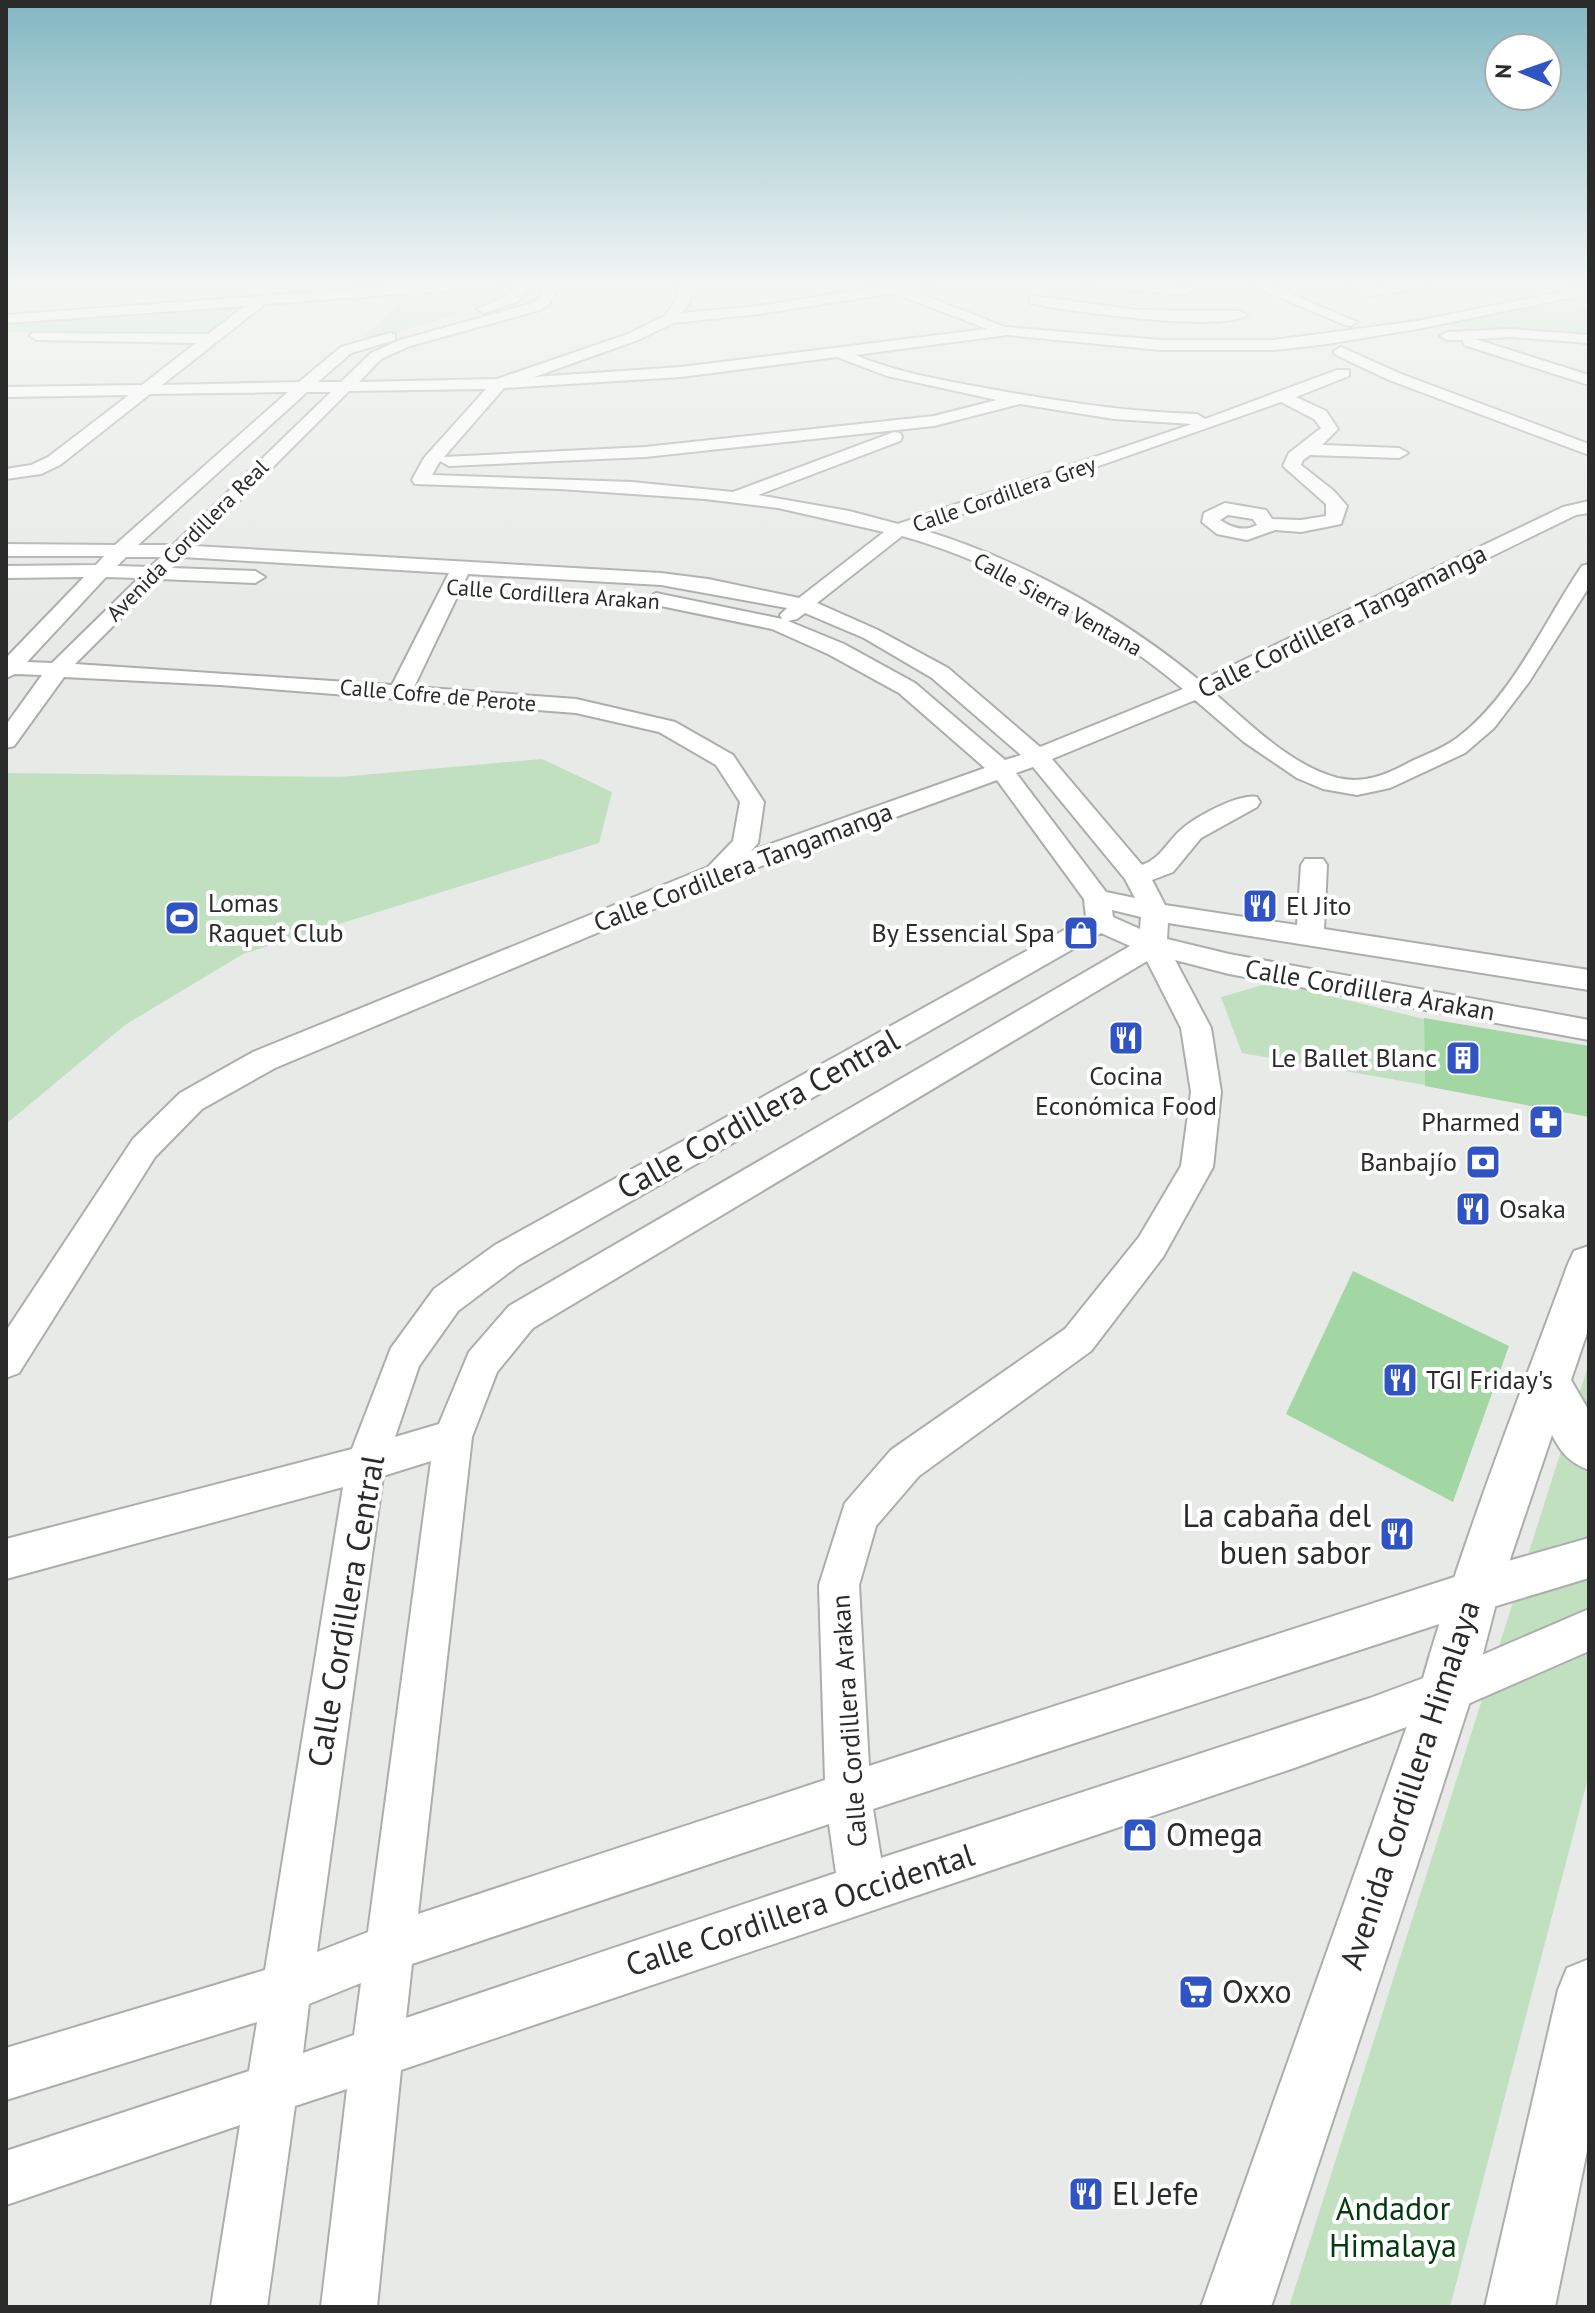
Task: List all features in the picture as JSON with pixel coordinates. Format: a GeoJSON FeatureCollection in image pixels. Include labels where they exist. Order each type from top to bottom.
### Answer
{"type":"FeatureCollection","features":[{"type":"Feature","properties":{"kind":"main road","name":"Avenida Cordillera Himalaya"},"geometry":{"type":"LineString","coordinates":[[1236,2307],[1446,1692],[1473,1592],[1589,1264]]}},
{"type":"Feature","properties":{"kind":"main road"},"geometry":{"type":"LineString","coordinates":[[1546,1380],[1580,1440],[1589,1448]]}},
{"type":"Feature","properties":{"kind":"main road"},"geometry":{"type":"LineString","coordinates":[[1520,2307],[1589,1990]]}},
{"type":"Feature","properties":{"kind":"street"},"geometry":{"type":"LineString","coordinates":[[6,392],[104,390]]}},
{"type":"Feature","properties":{"kind":"street"},"geometry":{"type":"LineString","coordinates":[[6,474],[35,470],[54,461],[147,390]]}},
{"type":"Feature","properties":{"kind":"street","name":"Avenida Cordillera Real"},"geometry":{"type":"LineString","coordinates":[[7,668],[122,549],[300,390]]}},
{"type":"Feature","properties":{"kind":"street","name":"Avenida Cordillera Real"},"geometry":{"type":"LineString","coordinates":[[6,741],[58,669],[339,390]]}},
{"type":"Feature","properties":{"kind":"street"},"geometry":{"type":"LineString","coordinates":[[6,405],[327,400],[493,390]]}},
{"type":"Feature","properties":{"kind":"street"},"geometry":{"type":"LineString","coordinates":[[430,462],[493,390]]}},
{"type":"Feature","properties":{"kind":"street"},"geometry":{"type":"LineString","coordinates":[[967,390],[1073,411],[1143,418],[1219,420]]}},
{"type":"Feature","properties":{"kind":"street","name":"Calle Cordillera Grey"},"geometry":{"type":"LineString","coordinates":[[778,624],[898,530],[1298,390]]}},
{"type":"Feature","properties":{"kind":"street"},"geometry":{"type":"LineString","coordinates":[[1429,390],[1589,450]]}},
{"type":"Feature","properties":{"kind":"street"},"geometry":{"type":"LineString","coordinates":[[1268,524],[1301,526],[1334,520],[1338,506],[1327,491],[1303,478],[1292,466],[1295,457],[1330,429],[1320,415],[1282,396]]}},
{"type":"Feature","properties":{"kind":"street"},"geometry":{"type":"LineString","coordinates":[[733,498],[934,421],[1018,400]]}},
{"type":"Feature","properties":{"kind":"street"},"geometry":{"type":"LineString","coordinates":[[430,462],[645,452],[934,421]]}},
{"type":"Feature","properties":{"kind":"street"},"geometry":{"type":"LineString","coordinates":[[1307,450],[1399,453]]}},
{"type":"Feature","properties":{"kind":"street","name":"Calle Sierra Ventana"},"geometry":{"type":"LineString","coordinates":[[430,462],[421,480],[587,483],[733,498],[823,512],[898,530],[979,558],[1044,591],[1157,659],[1200,690],[1291,767],[1321,781],[1357,788],[1400,777],[1467,742],[1522,677],[1589,570]]}},
{"type":"Feature","properties":{"kind":"street","name":"Calle Cordillera Tangamanga"},"geometry":{"type":"LineString","coordinates":[[6,1362],[144,1148],[191,1101],[264,1060],[714,874],[1037,757],[1200,690],[1570,511],[1589,507]]}},
{"type":"Feature","properties":{"kind":"street"},"geometry":{"type":"LineString","coordinates":[[198,528],[230,554]]}},
{"type":"Feature","properties":{"kind":"street","name":"Calle Cordillera Arakan"},"geometry":{"type":"LineString","coordinates":[[6,550],[175,551],[661,579],[708,585],[804,605],[871,634],[940,673],[1037,757],[1137,876],[1154,929],[1196,1028],[1206,1092],[1197,1167],[1151,1247],[1078,1340],[905,1463],[859,1516],[839,1585],[848,1795],[862,1888]]}},
{"type":"Feature","properties":{"kind":"street"},"geometry":{"type":"LineString","coordinates":[[400,692],[461,568]]}},
{"type":"Feature","properties":{"kind":"street","name":"Calle Cordillera Arakan"},"geometry":{"type":"LineString","coordinates":[[6,572],[153,572],[602,594],[661,600],[778,624],[836,649],[907,688],[1001,769],[1098,910],[1154,929],[1229,964],[1589,1030]]}},
{"type":"Feature","properties":{"kind":"street","name":"Calle Cofre de Perote"},"geometry":{"type":"LineString","coordinates":[[7,668],[58,669],[576,706],[667,727],[725,760],[752,802],[745,843],[714,874]]}},
{"type":"Feature","properties":{"kind":"street"},"geometry":{"type":"LineString","coordinates":[[1137,876],[1164,866],[1192,833],[1248,802]]}},
{"type":"Feature","properties":{"kind":"street"},"geometry":{"type":"LineString","coordinates":[[1310,935],[1314,865]]}},
{"type":"Feature","properties":{"kind":"street","name":"Calle Cordillera Central"},"geometry":{"type":"LineString","coordinates":[[239,2307],[366,1463],[404,1359],[446,1300],[507,1255],[1098,910]]}},
{"type":"Feature","properties":{"kind":"street","name":"Calle Cordillera Arakan"},"geometry":{"type":"LineString","coordinates":[[1154,929],[1310,935],[1589,980]]}},
{"type":"Feature","properties":{"kind":"street","name":"Calle Cordillera Central"},"geometry":{"type":"LineString","coordinates":[[349,2307],[377,2052],[453,1437],[482,1363],[521,1317],[1154,929]]}},
{"type":"Feature","properties":{"kind":"street"},"geometry":{"type":"LineString","coordinates":[[6,1559],[453,1437]]}},
{"type":"Feature","properties":{"kind":"street"},"geometry":{"type":"LineString","coordinates":[[6,2074],[285,1989],[390,1947],[848,1795],[1473,1592],[1589,1558]]}},
{"type":"Feature","properties":{"kind":"street","name":"Calle Cordillera Occidental"},"geometry":{"type":"LineString","coordinates":[[6,2178],[862,1888],[1212,1774],[1446,1692],[1589,1630]]}},
{"type":"Feature","properties":{"kind":"green space","name":"Lomas Raquet Club"},"geometry":{"type":"Polygon","coordinates":[[[542,759],[612,792],[599,843],[243,954],[125,1025],[6,1124],[6,773],[340,777],[542,759]]]}},
{"type":"Feature","properties":{"kind":"green space"},"geometry":{"type":"Polygon","coordinates":[[[1273,982],[1424,1019],[1425,1085],[1242,1053],[1221,997],[1273,982]]]}},
{"type":"Feature","properties":{"kind":"green space","name":"Andador Himalaya"},"geometry":{"type":"Polygon","coordinates":[[[1589,1363],[1589,1774],[1450,2307],[1289,2307],[1589,1363]]]}},
{"type":"Feature","properties":{"kind":"building"},"geometry":{"type":"Polygon","coordinates":[[[1424,1018],[1589,1046],[1589,1117],[1425,1086],[1424,1018]]]}},
{"type":"Feature","properties":{"kind":"building","name":"TGI Friday's"},"geometry":{"type":"Polygon","coordinates":[[[1353,1271],[1509,1346],[1453,1502],[1286,1414],[1353,1271]]]}},
{"type":"Feature","properties":{"kind":"place","name":"El Jito"},"geometry":{"type":"Point","coordinates":[1260,906]}},
{"type":"Feature","properties":{"kind":"place","name":"Lomas Raquet Club"},"geometry":{"type":"Point","coordinates":[182,918]}},
{"type":"Feature","properties":{"kind":"place","name":"By Essencial Spa"},"geometry":{"type":"Point","coordinates":[1081,933]}},
{"type":"Feature","properties":{"kind":"place","name":"Cocina Económica Food"},"geometry":{"type":"Point","coordinates":[1126,1038]}},
{"type":"Feature","properties":{"kind":"place","name":"Le Ballet Blanc"},"geometry":{"type":"Point","coordinates":[1463,1058]}},
{"type":"Feature","properties":{"kind":"place","name":"Pharmed"},"geometry":{"type":"Point","coordinates":[1546,1122]}},
{"type":"Feature","properties":{"kind":"place","name":"Banbajío"},"geometry":{"type":"Point","coordinates":[1483,1162]}},
{"type":"Feature","properties":{"kind":"place","name":"Osaka"},"geometry":{"type":"Point","coordinates":[1473,1209]}},
{"type":"Feature","properties":{"kind":"place","name":"TGI Friday's"},"geometry":{"type":"Point","coordinates":[1400,1380]}},
{"type":"Feature","properties":{"kind":"place","name":"La cabaña del buen sabor"},"geometry":{"type":"Point","coordinates":[1397,1534]}},
{"type":"Feature","properties":{"kind":"place","name":"Omega"},"geometry":{"type":"Point","coordinates":[1140,1835]}},
{"type":"Feature","properties":{"kind":"place","name":"Oxxo"},"geometry":{"type":"Point","coordinates":[1196,1992]}},
{"type":"Feature","properties":{"kind":"place","name":"El Jefe"},"geometry":{"type":"Point","coordinates":[1086,2194]}}]}
